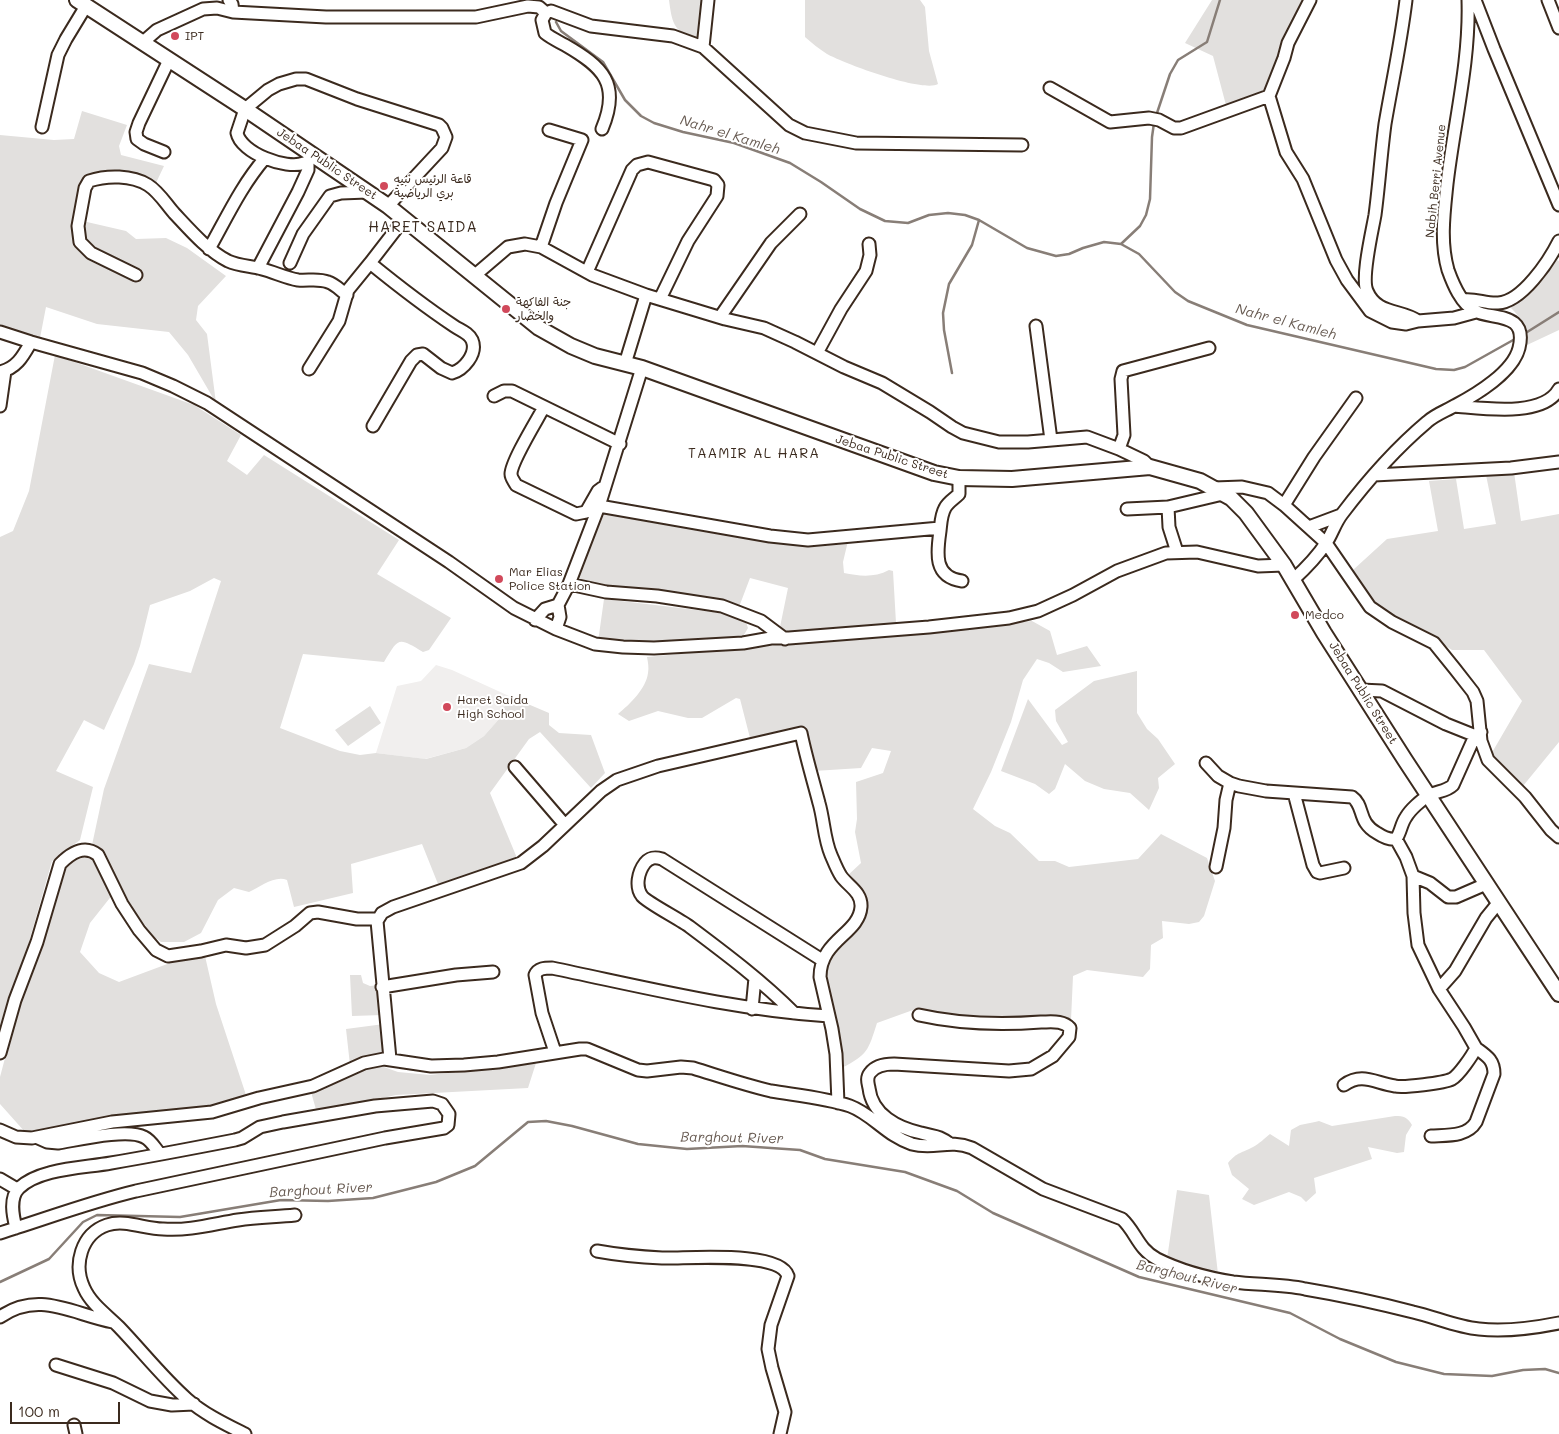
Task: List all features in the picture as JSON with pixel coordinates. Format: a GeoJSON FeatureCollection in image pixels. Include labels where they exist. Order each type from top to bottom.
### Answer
{"type":"FeatureCollection","features":[{"type":"Feature","properties":{"kind":"main road","name":"Jebaa Public Street"},"geometry":{"type":"LineString","coordinates":[[82,3],[245,109],[311,158],[388,206],[539,328],[571,346],[595,356],[642,368],[934,473],[959,478],[1012,479],[1150,467],[1185,476],[1231,498],[1246,513],[1284,565],[1428,796],[1559,994]]}},
{"type":"Feature","properties":{"kind":"street"},"geometry":{"type":"LineString","coordinates":[[230,0],[233,12]]}},
{"type":"Feature","properties":{"kind":"street"},"geometry":{"type":"LineString","coordinates":[[704,47],[708,0]]}},
{"type":"Feature","properties":{"kind":"street"},"geometry":{"type":"LineString","coordinates":[[1293,580],[1306,568],[1326,543],[1341,515],[1396,451],[1428,420],[1480,390],[1509,367],[1518,351],[1520,334],[1517,327],[1511,321],[1490,314],[1476,312],[1454,318],[1406,324],[1392,322],[1370,311],[1347,280],[1336,260],[1303,178],[1286,152],[1269,96],[1288,43],[1310,0]]}},
{"type":"Feature","properties":{"kind":"street"},"geometry":{"type":"LineString","coordinates":[[1406,0],[1398,58],[1385,124],[1366,285],[1367,291],[1378,305],[1391,312],[1412,317],[1418,321]]}},
{"type":"Feature","properties":{"kind":"street","name":"Nabih Berri Avenue"},"geometry":{"type":"LineString","coordinates":[[1468,0],[1467,48],[1450,157],[1443,229],[1445,256],[1449,272],[1463,300],[1476,312]]}},
{"type":"Feature","properties":{"kind":"street"},"geometry":{"type":"LineString","coordinates":[[1475,0],[1558,200]]}},
{"type":"Feature","properties":{"kind":"street"},"geometry":{"type":"LineString","coordinates":[[1548,0],[1559,28]]}},
{"type":"Feature","properties":{"kind":"street"},"geometry":{"type":"LineString","coordinates":[[42,127],[58,55],[82,3]]}},
{"type":"Feature","properties":{"kind":"street"},"geometry":{"type":"LineString","coordinates":[[142,43],[157,30],[203,9],[217,8],[233,12],[326,17],[457,18],[476,17],[528,6],[591,26],[673,36],[704,47],[789,125],[805,133],[856,142],[1022,145]]}},
{"type":"Feature","properties":{"kind":"street"},"geometry":{"type":"LineString","coordinates":[[546,13],[542,20],[545,33],[597,66],[606,78],[610,94],[606,121],[602,129]]}},
{"type":"Feature","properties":{"kind":"street"},"geometry":{"type":"LineString","coordinates":[[164,152],[137,139],[136,132],[169,60]]}},
{"type":"Feature","properties":{"kind":"street"},"geometry":{"type":"LineString","coordinates":[[311,158],[304,164],[292,165],[265,158],[242,144],[238,136],[238,129],[245,109],[268,90],[279,84],[296,79],[306,79],[357,98],[439,124],[446,137],[442,148],[388,206]]}},
{"type":"Feature","properties":{"kind":"street"},"geometry":{"type":"LineString","coordinates":[[1050,88],[1110,122],[1154,119],[1174,128],[1181,128],[1269,96]]}},
{"type":"Feature","properties":{"kind":"street"},"geometry":{"type":"LineString","coordinates":[[541,247],[556,203],[582,140],[549,130]]}},
{"type":"Feature","properties":{"kind":"street"},"geometry":{"type":"LineString","coordinates":[[209,248],[238,194],[250,175],[265,158]]}},
{"type":"Feature","properties":{"kind":"street"},"geometry":{"type":"LineString","coordinates":[[258,268],[298,192],[311,158]]}},
{"type":"Feature","properties":{"kind":"street"},"geometry":{"type":"LineString","coordinates":[[587,272],[620,195],[632,170],[637,165],[648,162],[714,180],[718,185],[717,196],[688,241],[660,299]]}},
{"type":"Feature","properties":{"kind":"street"},"geometry":{"type":"LineString","coordinates":[[136,275],[91,252],[80,242],[78,226],[85,188],[89,181],[98,178],[120,177],[140,181],[157,193],[209,248],[229,261],[296,280],[331,282],[347,296]]}},
{"type":"Feature","properties":{"kind":"street"},"geometry":{"type":"LineString","coordinates":[[290,263],[303,234],[330,196],[341,192],[367,192]]}},
{"type":"Feature","properties":{"kind":"street"},"geometry":{"type":"LineString","coordinates":[[720,317],[771,243],[800,214]]}},
{"type":"Feature","properties":{"kind":"street"},"geometry":{"type":"LineString","coordinates":[[309,369],[339,321],[348,290],[404,219]]}},
{"type":"Feature","properties":{"kind":"street"},"geometry":{"type":"LineString","coordinates":[[1463,300],[1470,299],[1494,303],[1509,301],[1529,284],[1559,241]]}},
{"type":"Feature","properties":{"kind":"street"},"geometry":{"type":"LineString","coordinates":[[474,276],[508,248],[525,244],[541,247],[587,272],[646,295],[764,328],[844,367],[882,383],[930,412],[952,428],[963,433],[999,442],[1028,442],[1087,437],[1119,448],[1144,461],[1150,467]]}},
{"type":"Feature","properties":{"kind":"street"},"geometry":{"type":"LineString","coordinates":[[817,353],[841,309],[866,270],[870,255],[869,244]]}},
{"type":"Feature","properties":{"kind":"street"},"geometry":{"type":"LineString","coordinates":[[370,263],[419,302],[466,333],[472,340],[469,358],[465,366],[452,373],[441,368],[423,354],[415,356],[373,426]]}},
{"type":"Feature","properties":{"kind":"street"},"geometry":{"type":"LineString","coordinates":[[625,364],[646,295]]}},
{"type":"Feature","properties":{"kind":"street"},"geometry":{"type":"LineString","coordinates":[[1036,326],[1051,440]]}},
{"type":"Feature","properties":{"kind":"street"},"geometry":{"type":"LineString","coordinates":[[0,332],[142,373],[207,403],[449,562],[514,608],[535,620],[596,644],[654,648],[929,627],[1010,618],[1058,602],[1117,571],[1166,553],[1206,553],[1258,566],[1284,565]]}},
{"type":"Feature","properties":{"kind":"street"},"geometry":{"type":"LineString","coordinates":[[0,406],[3,371],[15,366],[21,360],[31,342]]}},
{"type":"Feature","properties":{"kind":"street"},"geometry":{"type":"LineString","coordinates":[[1119,448],[1124,435],[1121,380],[1124,371],[1209,348]]}},
{"type":"Feature","properties":{"kind":"street"},"geometry":{"type":"LineString","coordinates":[[556,629],[560,617],[558,604],[569,584],[599,506],[620,444],[642,368]]}},
{"type":"Feature","properties":{"kind":"street"},"geometry":{"type":"LineString","coordinates":[[1541,405],[1552,399],[1559,389]]}},
{"type":"Feature","properties":{"kind":"street"},"geometry":{"type":"LineString","coordinates":[[494,396],[504,391],[512,391],[620,444]]}},
{"type":"Feature","properties":{"kind":"street"},"geometry":{"type":"LineString","coordinates":[[1284,505],[1314,457],[1356,398]]}},
{"type":"Feature","properties":{"kind":"street"},"geometry":{"type":"LineString","coordinates":[[1454,406],[1523,408],[1559,405]]}},
{"type":"Feature","properties":{"kind":"street"},"geometry":{"type":"LineString","coordinates":[[544,407],[512,470],[511,476],[516,485],[576,514],[586,512],[598,491],[605,486]]}},
{"type":"Feature","properties":{"kind":"street"},"geometry":{"type":"LineString","coordinates":[[1374,475],[1502,469],[1559,462]]}},
{"type":"Feature","properties":{"kind":"street"},"geometry":{"type":"LineString","coordinates":[[959,478],[959,494],[946,506],[942,515],[938,558],[942,570],[952,578],[962,581]]}},
{"type":"Feature","properties":{"kind":"street"},"geometry":{"type":"LineString","coordinates":[[1127,509],[1168,507],[1219,491],[1242,487],[1268,493],[1284,505],[1326,543],[1370,607],[1392,622],[1434,644],[1444,654],[1473,692],[1477,701],[1478,734],[1488,760],[1525,796],[1550,830],[1559,837]]}},
{"type":"Feature","properties":{"kind":"street"},"geometry":{"type":"LineString","coordinates":[[599,506],[770,536],[808,540],[940,528]]}},
{"type":"Feature","properties":{"kind":"street"},"geometry":{"type":"LineString","coordinates":[[1168,507],[1169,527],[1177,552]]}},
{"type":"Feature","properties":{"kind":"street"},"geometry":{"type":"LineString","coordinates":[[1309,527],[1341,515]]}},
{"type":"Feature","properties":{"kind":"street"},"geometry":{"type":"LineString","coordinates":[[569,584],[606,592],[657,596],[722,606],[757,622],[785,639]]}},
{"type":"Feature","properties":{"kind":"street"},"geometry":{"type":"LineString","coordinates":[[535,620],[545,609],[558,604]]}},
{"type":"Feature","properties":{"kind":"street"},"geometry":{"type":"LineString","coordinates":[[757,622],[762,640]]}},
{"type":"Feature","properties":{"kind":"street"},"geometry":{"type":"LineString","coordinates":[[748,642],[754,635],[757,622]]}},
{"type":"Feature","properties":{"kind":"street"},"geometry":{"type":"LineString","coordinates":[[1361,690],[1382,691],[1446,724],[1478,734]]}},
{"type":"Feature","properties":{"kind":"street"},"geometry":{"type":"LineString","coordinates":[[390,1059],[382,988],[378,920],[382,913],[393,907],[520,864],[543,846],[601,791],[617,780],[666,764],[801,733],[806,760],[820,804],[827,845],[841,876],[856,890],[861,906],[858,918],[832,946],[822,960],[820,977],[836,1054],[838,1103]]}},
{"type":"Feature","properties":{"kind":"street"},"geometry":{"type":"LineString","coordinates":[[1396,839],[1402,830],[1406,817],[1428,796],[1450,789],[1478,734]]}},
{"type":"Feature","properties":{"kind":"street"},"geometry":{"type":"LineString","coordinates":[[1206,764],[1218,776],[1230,783],[1266,791],[1352,797],[1359,804],[1366,825],[1370,830],[1387,839],[1396,839]]}},
{"type":"Feature","properties":{"kind":"street"},"geometry":{"type":"LineString","coordinates":[[516,767],[565,825]]}},
{"type":"Feature","properties":{"kind":"street"},"geometry":{"type":"LineString","coordinates":[[1216,867],[1230,783]]}},
{"type":"Feature","properties":{"kind":"street"},"geometry":{"type":"LineString","coordinates":[[1294,794],[1313,865],[1317,872],[1344,868]]}},
{"type":"Feature","properties":{"kind":"street"},"geometry":{"type":"LineString","coordinates":[[1396,839],[1413,876],[1414,914],[1418,945],[1439,989],[1476,1048],[1490,1059],[1494,1067],[1494,1074],[1472,1128],[1461,1133],[1431,1136]]}},
{"type":"Feature","properties":{"kind":"street"},"geometry":{"type":"LineString","coordinates":[[0,1053],[15,1000],[37,942],[60,864],[65,859],[83,850],[91,850],[98,855],[122,904],[139,930],[156,950],[168,956],[201,952],[226,945],[246,948],[265,945],[295,926],[310,913],[318,912],[357,919],[378,920]]}},
{"type":"Feature","properties":{"kind":"street"},"geometry":{"type":"LineString","coordinates":[[794,1014],[756,978],[690,927],[643,897],[638,889],[638,883],[645,863],[655,857],[662,859],[822,960]]}},
{"type":"Feature","properties":{"kind":"street"},"geometry":{"type":"LineString","coordinates":[[1413,876],[1430,883],[1448,897],[1456,897],[1486,884]]}},
{"type":"Feature","properties":{"kind":"street"},"geometry":{"type":"LineString","coordinates":[[1439,989],[1455,971],[1486,918],[1499,902]]}},
{"type":"Feature","properties":{"kind":"street"},"geometry":{"type":"LineString","coordinates":[[554,1052],[542,1014],[536,985],[536,973],[543,969],[552,968],[628,985],[752,1008],[794,1014],[829,1016]]}},
{"type":"Feature","properties":{"kind":"street"},"geometry":{"type":"LineString","coordinates":[[382,988],[456,975],[493,972]]}},
{"type":"Feature","properties":{"kind":"street"},"geometry":{"type":"LineString","coordinates":[[752,1008],[756,978]]}},
{"type":"Feature","properties":{"kind":"street"},"geometry":{"type":"LineString","coordinates":[[919,1015],[1013,1024],[1054,1022],[1067,1025],[1070,1028],[1069,1037],[1054,1056],[1031,1069],[1009,1071],[894,1064],[880,1067],[870,1072],[868,1077],[870,1092],[875,1106],[885,1117],[907,1129],[940,1136],[950,1144]]}},
{"type":"Feature","properties":{"kind":"street"},"geometry":{"type":"LineString","coordinates":[[1344,1085],[1352,1079],[1360,1077],[1398,1087],[1450,1080],[1458,1074],[1476,1048]]}},
{"type":"Feature","properties":{"kind":"street"},"geometry":{"type":"LineString","coordinates":[[0,1130],[16,1137],[36,1137],[112,1122],[212,1112],[259,1098],[313,1086],[372,1060],[390,1059],[431,1066],[498,1062],[569,1049],[587,1049],[624,1065],[647,1071],[681,1067],[693,1068],[768,1090],[838,1103],[852,1107],[898,1139],[926,1146],[961,1144],[972,1148],[1043,1189],[1122,1220],[1130,1228],[1138,1243],[1146,1252],[1158,1259],[1194,1272],[1233,1282],[1304,1288],[1411,1311],[1457,1325],[1480,1329],[1506,1330],[1559,1323]]}},
{"type":"Feature","properties":{"kind":"street"},"geometry":{"type":"LineString","coordinates":[[0,1233],[16,1228],[110,1197],[385,1138],[444,1128],[448,1125],[449,1114],[442,1104],[433,1101],[376,1106],[260,1127],[239,1140],[56,1172],[26,1183],[17,1190],[12,1215],[16,1228]]}},
{"type":"Feature","properties":{"kind":"street"},"geometry":{"type":"LineString","coordinates":[[36,1137],[47,1142],[58,1143],[131,1134],[144,1137],[160,1154]]}},
{"type":"Feature","properties":{"kind":"street"},"geometry":{"type":"LineString","coordinates":[[0,1179],[17,1190]]}},
{"type":"Feature","properties":{"kind":"street"},"geometry":{"type":"LineString","coordinates":[[245,1434],[213,1418],[187,1399],[95,1304],[84,1289],[79,1272],[80,1254],[84,1243],[107,1225],[125,1223],[163,1230],[196,1228],[240,1220],[295,1215]]}},
{"type":"Feature","properties":{"kind":"street"},"geometry":{"type":"LineString","coordinates":[[597,1251],[617,1255],[647,1257],[706,1257],[757,1260],[777,1265],[786,1271],[788,1276],[771,1325],[768,1349],[785,1412],[780,1434]]}},
{"type":"Feature","properties":{"kind":"street"},"geometry":{"type":"LineString","coordinates":[[0,1317],[14,1308],[48,1304],[114,1322]]}},
{"type":"Feature","properties":{"kind":"street"},"geometry":{"type":"LineString","coordinates":[[56,1365],[113,1383],[150,1401],[172,1405],[194,1404]]}},
{"type":"Feature","properties":{"kind":"shaded area"},"geometry":{"type":"Polygon","coordinates":[[[669,0],[705,0],[700,33],[694,40],[678,29],[671,14],[669,0]]]}},
{"type":"Feature","properties":{"kind":"shaded area"},"geometry":{"type":"Polygon","coordinates":[[[805,0],[920,0],[925,7],[929,51],[938,84],[930,86],[901,81],[865,70],[827,54],[805,37],[805,0]]]}},
{"type":"Feature","properties":{"kind":"shaded area"},"geometry":{"type":"Polygon","coordinates":[[[1212,0],[1304,0],[1281,46],[1266,91],[1227,109],[1213,56],[1185,43],[1212,0]]]}},
{"type":"Feature","properties":{"kind":"shaded area"},"geometry":{"type":"Polygon","coordinates":[[[82,111],[127,125],[119,146],[121,155],[164,166],[155,185],[140,178],[83,185],[77,226],[87,222],[126,231],[136,239],[166,238],[187,248],[226,276],[198,306],[196,320],[207,334],[216,403],[188,355],[169,332],[97,324],[46,307],[40,338],[0,325],[0,135],[54,140],[74,139],[82,111]]]}},
{"type":"Feature","properties":{"kind":"shaded area"},"geometry":{"type":"Polygon","coordinates":[[[1557,260],[1559,261],[1559,330],[1527,345],[1523,324],[1510,307],[1524,297],[1557,260]]]}},
{"type":"Feature","properties":{"kind":"shaded area"},"geometry":{"type":"Polygon","coordinates":[[[55,355],[194,405],[241,435],[227,461],[247,475],[264,455],[399,540],[377,574],[451,618],[429,650],[423,652],[404,642],[400,642],[396,644],[384,662],[303,654],[280,728],[340,751],[360,755],[376,753],[426,759],[466,748],[484,736],[499,719],[509,696],[549,713],[549,725],[559,733],[591,735],[605,773],[591,788],[540,732],[529,739],[490,793],[517,858],[515,862],[438,884],[422,844],[351,864],[353,893],[294,907],[287,880],[273,880],[249,892],[234,888],[218,900],[201,933],[184,942],[161,942],[154,937],[136,913],[98,849],[92,845],[104,789],[149,664],[191,673],[221,581],[214,578],[190,591],[150,605],[134,664],[104,730],[84,720],[56,771],[93,787],[80,840],[52,861],[0,1044],[0,537],[13,531],[29,491],[55,355]]]}},
{"type":"Feature","properties":{"kind":"shaded area"},"geometry":{"type":"Polygon","coordinates":[[[1514,472],[1521,521],[1559,514],[1559,742],[1523,786],[1490,756],[1522,701],[1484,650],[1452,650],[1434,638],[1380,610],[1353,570],[1387,539],[1438,531],[1429,481],[1456,479],[1464,529],[1496,524],[1486,475],[1514,472]]]}},
{"type":"Feature","properties":{"kind":"shaded area"},"geometry":{"type":"Polygon","coordinates":[[[602,510],[804,546],[848,541],[843,562],[844,573],[866,576],[889,570],[893,571],[896,623],[788,635],[780,627],[788,588],[750,578],[739,607],[687,594],[579,583],[576,579],[602,510]]]}},
{"type":"Feature","properties":{"kind":"shaded area"},"geometry":{"type":"Polygon","coordinates":[[[604,599],[714,612],[738,617],[746,622],[748,628],[741,640],[692,644],[598,642],[604,599]]]}},
{"type":"Feature","properties":{"kind":"shaded area"},"geometry":{"type":"Polygon","coordinates":[[[1032,621],[1050,631],[1057,655],[1087,646],[1101,666],[1063,672],[1049,663],[1037,659],[1023,680],[1011,722],[991,772],[973,809],[995,826],[1010,833],[1039,861],[1055,861],[1069,867],[1138,859],[1161,834],[1207,858],[1215,881],[1204,916],[1199,922],[1189,924],[1162,921],[1163,938],[1151,945],[1150,969],[1143,977],[1087,970],[1073,976],[1071,1020],[971,1018],[913,1010],[877,1023],[866,1051],[842,1068],[830,994],[824,974],[825,964],[864,899],[847,876],[861,863],[855,832],[857,819],[856,782],[883,773],[891,751],[872,748],[861,768],[814,771],[804,729],[750,738],[740,699],[736,698],[702,718],[688,718],[658,711],[629,721],[618,714],[632,701],[644,685],[648,671],[647,657],[1032,621]]]}},
{"type":"Feature","properties":{"kind":"shaded area","name":"Haret Saida High School"},"geometry":{"type":"Polygon","coordinates":[[[436,665],[452,670],[509,696],[499,719],[484,736],[466,748],[425,759],[376,753],[397,686],[421,681],[436,665]]]}},
{"type":"Feature","properties":{"kind":"shaded area"},"geometry":{"type":"Polygon","coordinates":[[[1137,671],[1137,713],[1147,729],[1158,739],[1175,764],[1158,778],[1159,788],[1149,810],[1130,793],[1104,789],[1085,781],[1065,764],[1055,789],[1049,794],[1035,784],[1001,771],[1028,699],[1062,745],[1068,742],[1056,721],[1055,710],[1094,681],[1137,671]]]}},
{"type":"Feature","properties":{"kind":"shaded area"},"geometry":{"type":"Polygon","coordinates":[[[370,706],[381,723],[348,746],[335,730],[370,706]]]}},
{"type":"Feature","properties":{"kind":"shaded area"},"geometry":{"type":"Polygon","coordinates":[[[84,856],[91,857],[113,894],[90,923],[80,952],[99,973],[119,982],[178,960],[205,956],[216,1004],[247,1098],[199,1110],[48,1131],[25,1132],[0,1104],[0,1077],[14,1024],[63,871],[71,861],[84,856]]]}},
{"type":"Feature","properties":{"kind":"shaded area"},"geometry":{"type":"Polygon","coordinates":[[[350,975],[361,975],[363,983],[370,986],[380,985],[383,1015],[352,1016],[350,975]]]}},
{"type":"Feature","properties":{"kind":"shaded area"},"geometry":{"type":"Polygon","coordinates":[[[384,1024],[386,1054],[350,1065],[346,1029],[384,1024]]]}},
{"type":"Feature","properties":{"kind":"shaded area"},"geometry":{"type":"Polygon","coordinates":[[[536,1063],[528,1088],[396,1095],[317,1113],[311,1092],[348,1073],[374,1066],[381,1066],[398,1072],[430,1075],[536,1063]]]}},
{"type":"Feature","properties":{"kind":"shaded area"},"geometry":{"type":"Polygon","coordinates":[[[1395,1116],[1405,1118],[1412,1125],[1406,1135],[1404,1152],[1397,1153],[1368,1147],[1372,1159],[1314,1178],[1316,1193],[1306,1202],[1301,1197],[1289,1192],[1254,1205],[1242,1199],[1249,1189],[1232,1175],[1228,1163],[1231,1159],[1255,1146],[1270,1134],[1289,1146],[1291,1130],[1300,1125],[1319,1121],[1332,1126],[1395,1116]]]}},
{"type":"Feature","properties":{"kind":"shaded area"},"geometry":{"type":"Polygon","coordinates":[[[1177,1190],[1209,1195],[1218,1274],[1167,1259],[1177,1190]]]}},
{"type":"Feature","properties":{"kind":"waterway"},"geometry":{"type":"LineString","coordinates":[[1156,116],[1170,74],[1178,60],[1207,42],[1220,0]]}},
{"type":"Feature","properties":{"kind":"waterway","name":"Nahr el Kamleh"},"geometry":{"type":"LineString","coordinates":[[556,22],[561,31],[603,62],[625,100],[641,116],[654,123],[683,132],[734,143],[790,163],[860,209],[885,221],[908,223],[929,215],[948,213],[965,215],[979,220],[1027,248],[1056,256],[1069,254],[1104,242],[1121,244],[1139,254],[1175,292],[1188,301],[1247,325],[1436,369],[1454,370],[1465,367],[1515,339]]}},
{"type":"Feature","properties":{"kind":"waterway"},"geometry":{"type":"LineString","coordinates":[[1121,244],[1140,226],[1146,215],[1150,199],[1154,123]]}},
{"type":"Feature","properties":{"kind":"waterway"},"geometry":{"type":"LineString","coordinates":[[952,373],[944,330],[943,313],[949,284],[972,245],[979,220]]}},
{"type":"Feature","properties":{"kind":"waterway","name":"Nahr el Kamleh"},"geometry":{"type":"LineString","coordinates":[[1524,334],[1559,312]]}},
{"type":"Feature","properties":{"kind":"waterway","name":"Barghout River"},"geometry":{"type":"LineString","coordinates":[[0,1282],[49,1259],[83,1222],[97,1215],[180,1217],[281,1200],[328,1201],[373,1198],[436,1182],[475,1166],[528,1122],[546,1121],[638,1144],[687,1149],[742,1146],[800,1150],[825,1159],[905,1172],[957,1191],[993,1213],[1139,1277],[1290,1313],[1340,1339],[1396,1362],[1444,1374],[1492,1376],[1523,1370],[1545,1369],[1559,1373]]}},
{"type":"Feature","properties":{"kind":"place","name":"IPT"},"geometry":{"type":"Point","coordinates":[175,36]}},
{"type":"Feature","properties":{"kind":"place","name":"قاعة الرئيس نبيه بري الرياضية"},"geometry":{"type":"Point","coordinates":[384,186]}},
{"type":"Feature","properties":{"kind":"place","name":"جنة الفاكهة والخضار"},"geometry":{"type":"Point","coordinates":[506,309]}},
{"type":"Feature","properties":{"kind":"place","name":"Mar Elias Police Station"},"geometry":{"type":"Point","coordinates":[499,579]}},
{"type":"Feature","properties":{"kind":"place","name":"Medco"},"geometry":{"type":"Point","coordinates":[1295,615]}},
{"type":"Feature","properties":{"kind":"place","name":"Haret Saida High School"},"geometry":{"type":"Point","coordinates":[447,707]}},
{"type":"Feature","properties":{"kind":"district","name":"HARET SAIDA"},"geometry":{"type":"Point","coordinates":[423,227]}},
{"type":"Feature","properties":{"kind":"district","name":"TAAMIR AL HARA"},"geometry":{"type":"Point","coordinates":[754,454]}}]}
